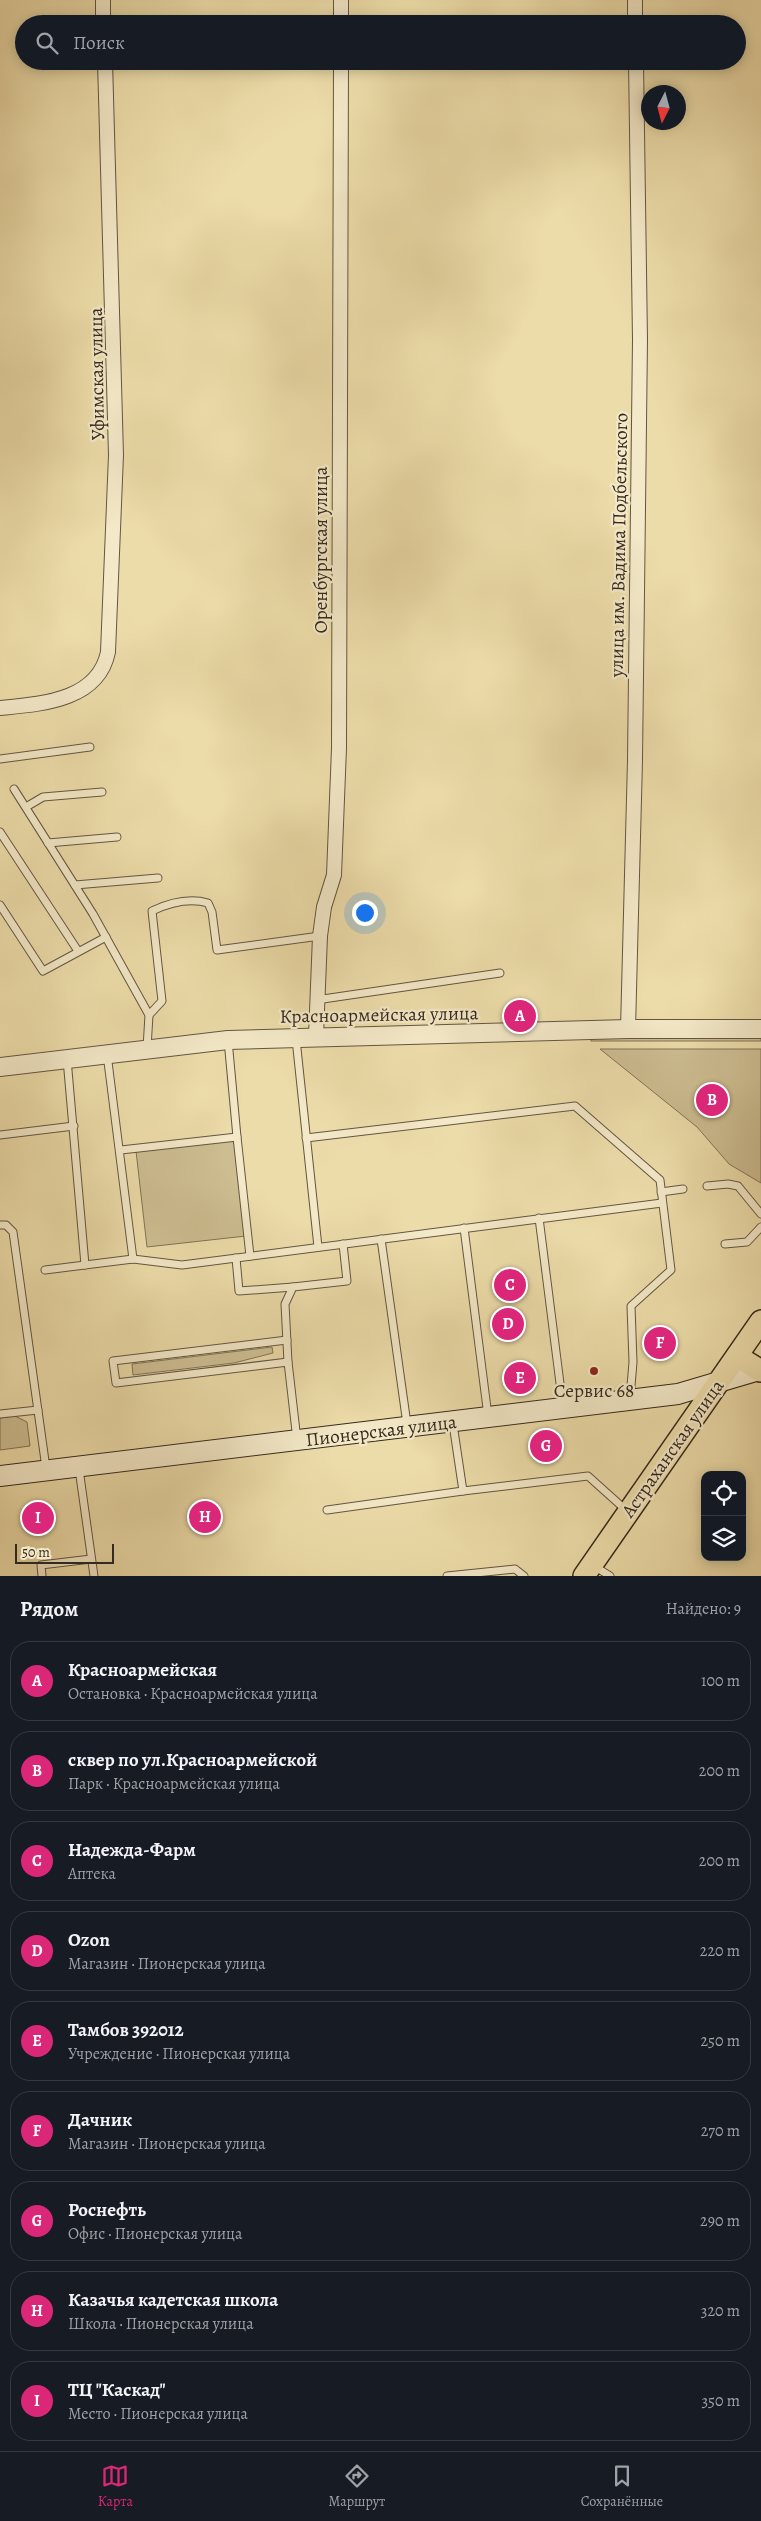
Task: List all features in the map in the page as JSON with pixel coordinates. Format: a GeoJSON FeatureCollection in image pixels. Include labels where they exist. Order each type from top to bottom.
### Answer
{"type":"FeatureCollection","features":[{"type":"Feature","properties":{"kind":"main road","name":"Астраханская улица"},"geometry":{"type":"LineString","coordinates":[[588,1570],[761,1321]]}},
{"type":"Feature","properties":{"kind":"main road"},"geometry":{"type":"LineString","coordinates":[[737,1356],[760,1371]]}},
{"type":"Feature","properties":{"kind":"main road","name":"Пионерская улица"},"geometry":{"type":"LineString","coordinates":[[0,1476],[678,1394],[760,1371]]}},
{"type":"Feature","properties":{"kind":"street"},"geometry":{"type":"LineString","coordinates":[[103,0],[104,15]]}},
{"type":"Feature","properties":{"kind":"street"},"geometry":{"type":"LineString","coordinates":[[341,0],[341,15]]}},
{"type":"Feature","properties":{"kind":"street"},"geometry":{"type":"LineString","coordinates":[[634,0],[635,15]]}},
{"type":"Feature","properties":{"kind":"street","name":"Уфимская улица"},"geometry":{"type":"LineString","coordinates":[[0,708],[48,702],[76,693],[93,682],[106,662],[110,637],[116,455],[104,70]]}},
{"type":"Feature","properties":{"kind":"street","name":"Оренбургская улица"},"geometry":{"type":"LineString","coordinates":[[316,1036],[320,936],[324,907],[334,876],[339,748],[341,70]]}},
{"type":"Feature","properties":{"kind":"street","name":"улица им. Вадима Подбельского"},"geometry":{"type":"LineString","coordinates":[[628,1029],[635,770],[640,340],[636,70]]}},
{"type":"Feature","properties":{"kind":"street","name":"Красноармейская улица"},"geometry":{"type":"LineString","coordinates":[[0,1066],[228,1040],[316,1036],[628,1029],[761,1029]]}},
{"type":"Feature","properties":{"kind":"lane"},"geometry":{"type":"LineString","coordinates":[[0,758],[90,747]]}},
{"type":"Feature","properties":{"kind":"lane"},"geometry":{"type":"LineString","coordinates":[[14,789],[75,885],[149,1015],[146,1049]]}},
{"type":"Feature","properties":{"kind":"lane"},"geometry":{"type":"LineString","coordinates":[[26,807],[43,797],[102,792]]}},
{"type":"Feature","properties":{"kind":"lane"},"geometry":{"type":"LineString","coordinates":[[0,832],[78,951]]}},
{"type":"Feature","properties":{"kind":"lane"},"geometry":{"type":"LineString","coordinates":[[48,843],[117,838]]}},
{"type":"Feature","properties":{"kind":"lane"},"geometry":{"type":"LineString","coordinates":[[75,885],[158,878]]}},
{"type":"Feature","properties":{"kind":"lane"},"geometry":{"type":"LineString","coordinates":[[149,1015],[162,1001],[152,911],[165,905],[198,900],[208,903],[212,912],[216,950],[320,936]]}},
{"type":"Feature","properties":{"kind":"lane"},"geometry":{"type":"LineString","coordinates":[[0,905],[44,971],[106,937]]}},
{"type":"Feature","properties":{"kind":"lane"},"geometry":{"type":"LineString","coordinates":[[316,1000],[500,973]]}},
{"type":"Feature","properties":{"kind":"lane"},"geometry":{"type":"LineString","coordinates":[[295,1037],[318,1247]]}},
{"type":"Feature","properties":{"kind":"lane"},"geometry":{"type":"LineString","coordinates":[[228,1040],[250,1256]]}},
{"type":"Feature","properties":{"kind":"lane"},"geometry":{"type":"LineString","coordinates":[[106,1054],[121,1150],[133,1260]]}},
{"type":"Feature","properties":{"kind":"lane"},"geometry":{"type":"LineString","coordinates":[[67,1059],[85,1265]]}},
{"type":"Feature","properties":{"kind":"lane"},"geometry":{"type":"LineString","coordinates":[[306,1138],[574,1106],[660,1180],[671,1270],[631,1306],[633,1362],[630,1400]]}},
{"type":"Feature","properties":{"kind":"lane"},"geometry":{"type":"LineString","coordinates":[[0,1135],[74,1126]]}},
{"type":"Feature","properties":{"kind":"lane"},"geometry":{"type":"LineString","coordinates":[[121,1150],[237,1137]]}},
{"type":"Feature","properties":{"kind":"lane"},"geometry":{"type":"LineString","coordinates":[[707,1186],[728,1184],[738,1186],[761,1214]]}},
{"type":"Feature","properties":{"kind":"lane"},"geometry":{"type":"LineString","coordinates":[[661,1192],[683,1189]]}},
{"type":"Feature","properties":{"kind":"lane"},"geometry":{"type":"LineString","coordinates":[[45,1270],[133,1260],[182,1265],[662,1203]]}},
{"type":"Feature","properties":{"kind":"lane"},"geometry":{"type":"LineString","coordinates":[[539,1218],[563,1408]]}},
{"type":"Feature","properties":{"kind":"lane"},"geometry":{"type":"LineString","coordinates":[[0,1225],[6,1225],[13,1232],[46,1471]]}},
{"type":"Feature","properties":{"kind":"lane"},"geometry":{"type":"LineString","coordinates":[[725,1244],[747,1242],[761,1227]]}},
{"type":"Feature","properties":{"kind":"lane"},"geometry":{"type":"LineString","coordinates":[[464,1228],[488,1417]]}},
{"type":"Feature","properties":{"kind":"lane"},"geometry":{"type":"LineString","coordinates":[[381,1239],[408,1427]]}},
{"type":"Feature","properties":{"kind":"lane"},"geometry":{"type":"LineString","coordinates":[[236,1258],[239,1291],[293,1288],[347,1281],[343,1244]]}},
{"type":"Feature","properties":{"kind":"lane"},"geometry":{"type":"LineString","coordinates":[[293,1288],[285,1304],[288,1362],[297,1440]]}},
{"type":"Feature","properties":{"kind":"lane"},"geometry":{"type":"LineString","coordinates":[[287,1340],[113,1361],[116,1383],[288,1362]]}},
{"type":"Feature","properties":{"kind":"lane"},"geometry":{"type":"LineString","coordinates":[[0,1414],[38,1410]]}},
{"type":"Feature","properties":{"kind":"lane"},"geometry":{"type":"LineString","coordinates":[[453,1421],[463,1491]]}},
{"type":"Feature","properties":{"kind":"lane"},"geometry":{"type":"LineString","coordinates":[[78,1466],[94,1576]]}},
{"type":"Feature","properties":{"kind":"lane"},"geometry":{"type":"LineString","coordinates":[[327,1510],[588,1476],[628,1511]]}},
{"type":"Feature","properties":{"kind":"lane"},"geometry":{"type":"LineString","coordinates":[[42,1576],[41,1565],[91,1559]]}},
{"type":"Feature","properties":{"kind":"lane"},"geometry":{"type":"LineString","coordinates":[[447,1576],[515,1569],[524,1576]]}},
{"type":"Feature","properties":{"kind":"lane"},"geometry":{"type":"LineString","coordinates":[[588,1570],[610,1576]]}},
{"type":"Feature","properties":{"kind":"shaded area"},"geometry":{"type":"Polygon","coordinates":[[[591,1037],[761,1037],[761,1041],[591,1041],[591,1037]]]}},
{"type":"Feature","properties":{"kind":"shaded area"},"geometry":{"type":"Polygon","coordinates":[[[600,1049],[761,1049],[761,1183],[729,1164],[697,1127],[600,1049]]]}},
{"type":"Feature","properties":{"kind":"shaded area"},"geometry":{"type":"Polygon","coordinates":[[[235,1140],[246,1236],[147,1247],[136,1151],[235,1140]]]}},
{"type":"Feature","properties":{"kind":"shaded area"},"geometry":{"type":"Polygon","coordinates":[[[272,1347],[273,1353],[234,1363],[133,1375],[132,1364],[272,1347]]]}},
{"type":"Feature","properties":{"kind":"shaded area"},"geometry":{"type":"Polygon","coordinates":[[[15,1416],[27,1422],[30,1446],[0,1450],[0,1418],[15,1416]]]}},
{"type":"Feature","properties":{"kind":"place","name":"Красноармейская"},"geometry":{"type":"Point","coordinates":[520,1016]}},
{"type":"Feature","properties":{"kind":"place","name":"сквер по ул.Красноармейской"},"geometry":{"type":"Point","coordinates":[712,1100]}},
{"type":"Feature","properties":{"kind":"place","name":"Надежда-Фарм"},"geometry":{"type":"Point","coordinates":[510,1285]}},
{"type":"Feature","properties":{"kind":"place","name":"Ozon"},"geometry":{"type":"Point","coordinates":[508,1324]}},
{"type":"Feature","properties":{"kind":"place","name":"Дачник"},"geometry":{"type":"Point","coordinates":[660,1343]}},
{"type":"Feature","properties":{"kind":"place","name":"Сервис 68"},"geometry":{"type":"Point","coordinates":[594,1371]}},
{"type":"Feature","properties":{"kind":"place","name":"Тамбов 392012"},"geometry":{"type":"Point","coordinates":[520,1378]}},
{"type":"Feature","properties":{"kind":"place","name":"Роснефть"},"geometry":{"type":"Point","coordinates":[546,1446]}},
{"type":"Feature","properties":{"kind":"place","name":"Казачья кадетская школа"},"geometry":{"type":"Point","coordinates":[205,1517]}},
{"type":"Feature","properties":{"kind":"place","name":"ТЦ \"Каскад\""},"geometry":{"type":"Point","coordinates":[38,1518]}}]}
